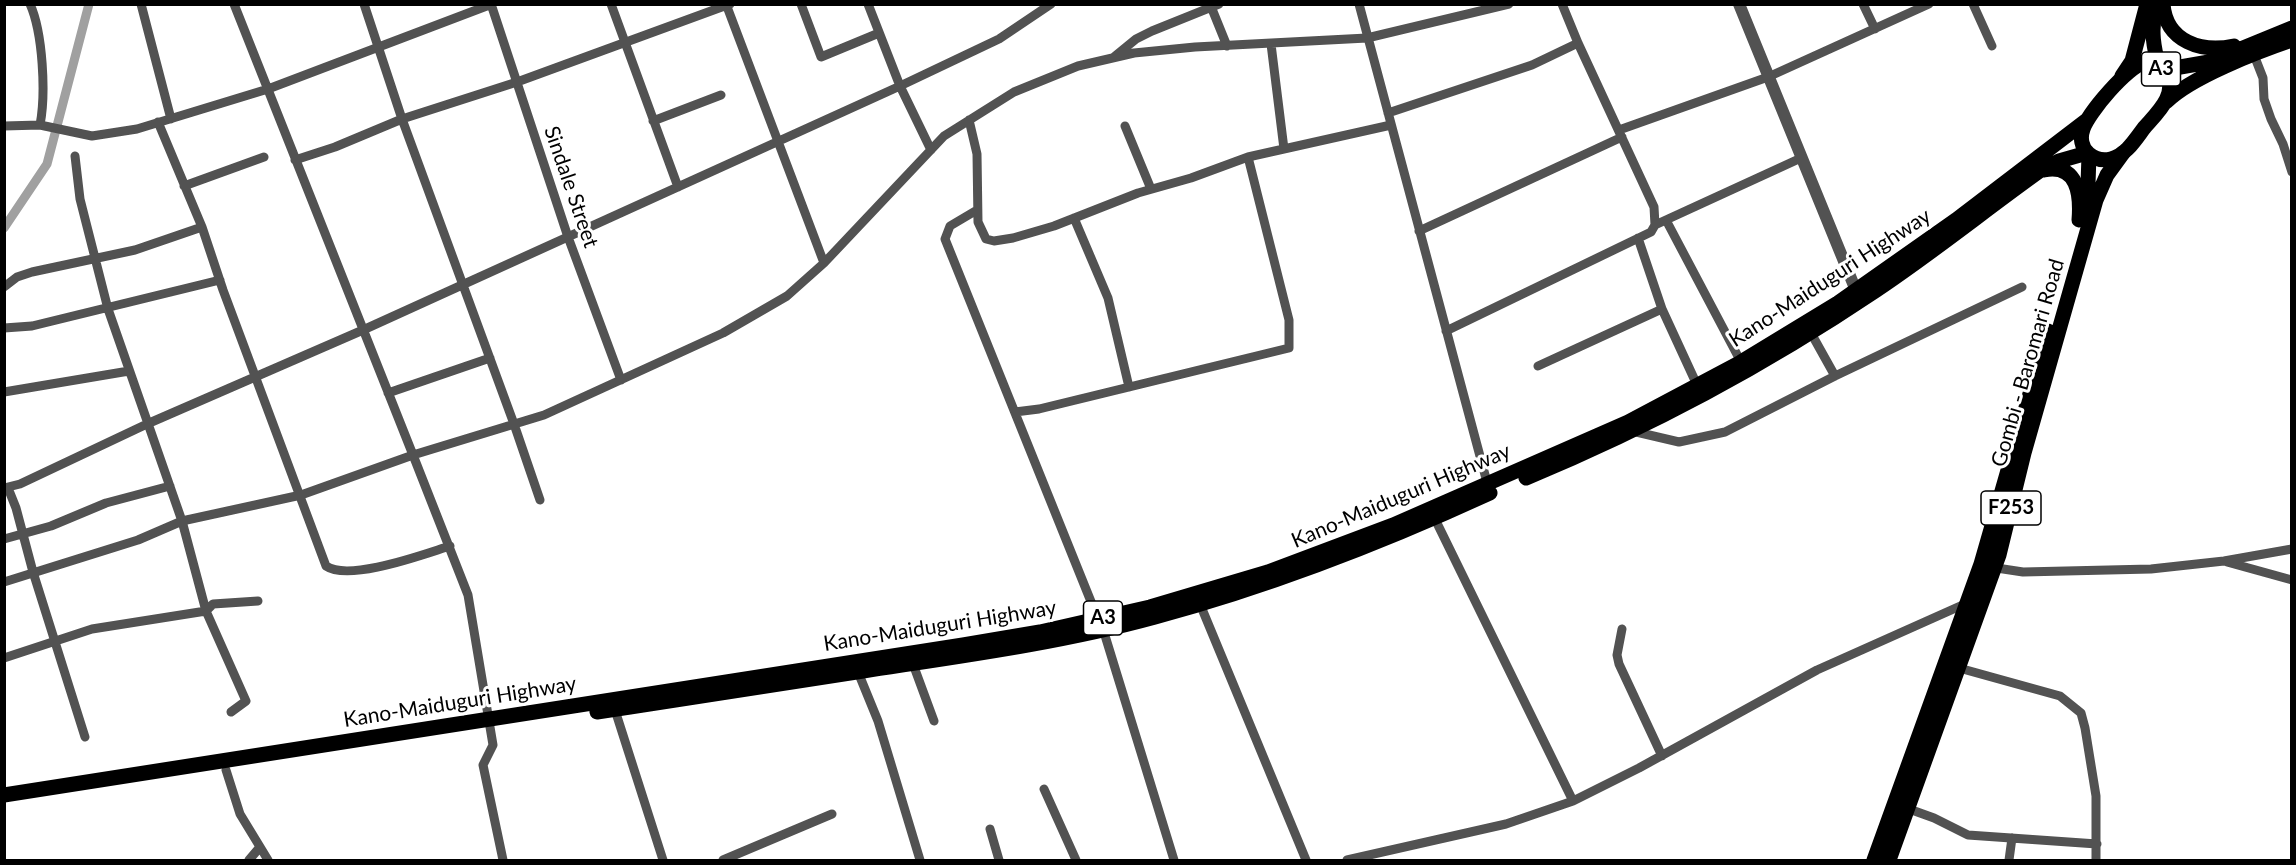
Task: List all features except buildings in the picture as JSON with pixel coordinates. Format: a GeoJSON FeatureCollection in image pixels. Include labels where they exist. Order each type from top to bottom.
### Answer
{"type":"FeatureCollection","features":[{"type":"Feature","properties":{"kind":"main road"},"geometry":{"type":"LineString","coordinates":[[2122,76],[2132,61],[2147,4]]}},
{"type":"Feature","properties":{"kind":"main road"},"geometry":{"type":"LineString","coordinates":[[2157,4],[2152,28],[2161,69]]}},
{"type":"Feature","properties":{"kind":"main road","name":"A3"},"geometry":{"type":"LineString","coordinates":[[2163,4],[2165,20],[2170,28],[2183,40],[2199,47],[2218,48],[2266,38]]}},
{"type":"Feature","properties":{"kind":"main road","name":"A3"},"geometry":{"type":"LineString","coordinates":[[2087,120],[2122,76],[2139,64],[2150,64],[2161,69],[2197,65],[2292,28]]}},
{"type":"Feature","properties":{"kind":"main road","name":"A3"},"geometry":{"type":"LineString","coordinates":[[2088,154],[2105,160],[2122,153],[2162,106],[2178,91],[2195,81],[2292,40]]}},
{"type":"Feature","properties":{"kind":"main road","name":"A3"},"geometry":{"type":"LineString","coordinates":[[2161,69],[2170,84],[2168,96],[2162,106]]}},
{"type":"Feature","properties":{"kind":"main road","name":"Gombi - Baromari Road"},"geometry":{"type":"LineString","coordinates":[[1988,566],[2088,184],[2088,154],[2084,150],[2081,137],[2087,120]]}},
{"type":"Feature","properties":{"kind":"main road","name":"Kano-Maiduguri Highway"},"geometry":{"type":"LineString","coordinates":[[4,795],[56,792],[226,770],[488,724],[615,710],[1032,644],[1296,563],[1632,431],[1738,376],[1811,333],[2087,120]]}},
{"type":"Feature","properties":{"kind":"main road","name":"Gombi - Baromari Road"},"geometry":{"type":"LineString","coordinates":[[1874,861],[1988,566],[2024,453],[2093,208],[2107,176],[2122,153]]}},
{"type":"Feature","properties":{"kind":"main road","name":"Kano-Maiduguri Highway"},"geometry":{"type":"LineString","coordinates":[[4,805],[56,792],[1101,624],[1200,604],[1331,561],[1435,519],[1489,488],[1628,422],[1858,296],[1965,227],[2041,170],[2059,161],[2088,154]]}},
{"type":"Feature","properties":{"kind":"main road"},"geometry":{"type":"LineString","coordinates":[[2041,170],[2057,168],[2063,170],[2072,179],[2079,191],[2079,220]]}},
{"type":"Feature","properties":{"kind":"main road","name":"Gombi - Baromari Road"},"geometry":{"type":"LineString","coordinates":[[1889,861],[1959,668],[1974,605]]}},
{"type":"Feature","properties":{"kind":"street"},"geometry":{"type":"LineString","coordinates":[[30,4],[36,18],[39,42],[44,106],[40,125]]}},
{"type":"Feature","properties":{"kind":"street"},"geometry":{"type":"LineString","coordinates":[[141,4],[171,119]]}},
{"type":"Feature","properties":{"kind":"street"},"geometry":{"type":"LineString","coordinates":[[234,4],[468,595],[493,745],[483,765],[504,861]]}},
{"type":"Feature","properties":{"kind":"street"},"geometry":{"type":"LineString","coordinates":[[364,4],[402,119],[540,500]]}},
{"type":"Feature","properties":{"kind":"street"},"geometry":{"type":"LineString","coordinates":[[611,4],[678,187]]}},
{"type":"Feature","properties":{"kind":"street"},"geometry":{"type":"LineString","coordinates":[[801,4],[821,57],[879,33]]}},
{"type":"Feature","properties":{"kind":"street"},"geometry":{"type":"LineString","coordinates":[[867,4],[900,86],[931,150]]}},
{"type":"Feature","properties":{"kind":"street"},"geometry":{"type":"LineString","coordinates":[[84,737],[56,640],[33,572],[24,534],[6,488],[363,330],[900,86],[999,39],[1051,4]]}},
{"type":"Feature","properties":{"kind":"street"},"geometry":{"type":"LineString","coordinates":[[1359,4],[1489,488]]}},
{"type":"Feature","properties":{"kind":"street"},"geometry":{"type":"LineString","coordinates":[[4,582],[138,540],[182,521],[301,495],[413,456],[544,415],[723,333],[787,296],[825,263],[944,136],[1014,92],[1078,66],[1134,53],[1195,46],[1367,38],[1509,4]]}},
{"type":"Feature","properties":{"kind":"street"},"geometry":{"type":"LineString","coordinates":[[1446,331],[1651,232],[1655,225],[1654,207],[1578,44],[1562,4]]}},
{"type":"Feature","properties":{"kind":"street"},"geometry":{"type":"LineString","coordinates":[[1739,4],[1858,296]]}},
{"type":"Feature","properties":{"kind":"street"},"geometry":{"type":"LineString","coordinates":[[1863,4],[1875,29]]}},
{"type":"Feature","properties":{"kind":"street"},"geometry":{"type":"LineString","coordinates":[[1419,231],[1620,134],[1768,77],[1929,4]]}},
{"type":"Feature","properties":{"kind":"street"},"geometry":{"type":"LineString","coordinates":[[1973,4],[1992,46]]}},
{"type":"Feature","properties":{"kind":"street"},"geometry":{"type":"LineString","coordinates":[[4,126],[40,125],[92,136],[137,129],[268,90],[491,5]]}},
{"type":"Feature","properties":{"kind":"street","name":"Sindale Street"},"geometry":{"type":"LineString","coordinates":[[491,5],[568,237],[621,380]]}},
{"type":"Feature","properties":{"kind":"street"},"geometry":{"type":"LineString","coordinates":[[296,160],[335,147],[402,119],[517,82],[727,5],[825,263]]}},
{"type":"Feature","properties":{"kind":"street"},"geometry":{"type":"LineString","coordinates":[[1112,58],[1144,35],[1214,6],[1227,46]]}},
{"type":"Feature","properties":{"kind":"street"},"geometry":{"type":"LineString","coordinates":[[1271,44],[1284,149]]}},
{"type":"Feature","properties":{"kind":"street"},"geometry":{"type":"LineString","coordinates":[[1388,113],[1532,65],[1578,44]]}},
{"type":"Feature","properties":{"kind":"street"},"geometry":{"type":"LineString","coordinates":[[2254,55],[2264,78],[2264,99],[2292,172]]}},
{"type":"Feature","properties":{"kind":"street"},"geometry":{"type":"LineString","coordinates":[[653,121],[721,95]]}},
{"type":"Feature","properties":{"kind":"street"},"geometry":{"type":"LineString","coordinates":[[969,120],[977,154],[977,210],[980,230],[986,239],[994,242],[1074,218],[1151,189],[1191,178],[1248,157],[1391,124]]}},
{"type":"Feature","properties":{"kind":"street"},"geometry":{"type":"LineString","coordinates":[[158,122],[202,227],[326,566],[342,572],[390,565],[450,546]]}},
{"type":"Feature","properties":{"kind":"street"},"geometry":{"type":"LineString","coordinates":[[1125,126],[1151,189]]}},
{"type":"Feature","properties":{"kind":"street"},"geometry":{"type":"LineString","coordinates":[[75,156],[80,198],[108,309],[182,521],[206,611],[246,701],[231,712]]}},
{"type":"Feature","properties":{"kind":"street"},"geometry":{"type":"LineString","coordinates":[[184,186],[264,157]]}},
{"type":"Feature","properties":{"kind":"street"},"geometry":{"type":"LineString","coordinates":[[1015,412],[1040,409],[1289,348],[1290,320],[1248,157]]}},
{"type":"Feature","properties":{"kind":"street"},"geometry":{"type":"LineString","coordinates":[[1655,225],[1801,158]]}},
{"type":"Feature","properties":{"kind":"street"},"geometry":{"type":"LineString","coordinates":[[977,210],[950,226],[945,239],[1101,624],[1174,861]]}},
{"type":"Feature","properties":{"kind":"street"},"geometry":{"type":"LineString","coordinates":[[1074,218],[1108,298],[1128,387]]}},
{"type":"Feature","properties":{"kind":"street"},"geometry":{"type":"LineString","coordinates":[[1666,220],[1741,362]]}},
{"type":"Feature","properties":{"kind":"street"},"geometry":{"type":"LineString","coordinates":[[4,287],[17,277],[135,250],[202,227]]}},
{"type":"Feature","properties":{"kind":"street"},"geometry":{"type":"LineString","coordinates":[[1638,238],[1662,309],[1697,386]]}},
{"type":"Feature","properties":{"kind":"street"},"geometry":{"type":"LineString","coordinates":[[4,328],[32,326],[220,280]]}},
{"type":"Feature","properties":{"kind":"street"},"geometry":{"type":"LineString","coordinates":[[1632,431],[1679,442],[1725,432],[1835,376],[2022,287]]}},
{"type":"Feature","properties":{"kind":"street"},"geometry":{"type":"LineString","coordinates":[[1538,366],[1662,309]]}},
{"type":"Feature","properties":{"kind":"street"},"geometry":{"type":"LineString","coordinates":[[1811,333],[1835,376]]}},
{"type":"Feature","properties":{"kind":"street"},"geometry":{"type":"LineString","coordinates":[[388,393],[490,358]]}},
{"type":"Feature","properties":{"kind":"street"},"geometry":{"type":"LineString","coordinates":[[4,392],[129,371]]}},
{"type":"Feature","properties":{"kind":"street"},"geometry":{"type":"LineString","coordinates":[[4,539],[51,526],[106,503],[170,486]]}},
{"type":"Feature","properties":{"kind":"street"},"geometry":{"type":"LineString","coordinates":[[1435,519],[1572,801]]}},
{"type":"Feature","properties":{"kind":"street"},"geometry":{"type":"LineString","coordinates":[[1988,566],[2022,572],[2140,570],[2224,561],[2292,549]]}},
{"type":"Feature","properties":{"kind":"street"},"geometry":{"type":"LineString","coordinates":[[2224,561],[2292,580]]}},
{"type":"Feature","properties":{"kind":"street"},"geometry":{"type":"LineString","coordinates":[[4,658],[92,629],[206,611],[213,604],[258,601]]}},
{"type":"Feature","properties":{"kind":"street"},"geometry":{"type":"LineString","coordinates":[[1200,604],[1306,861]]}},
{"type":"Feature","properties":{"kind":"street"},"geometry":{"type":"LineString","coordinates":[[1347,861],[1506,824],[1572,801],[1662,756],[1817,670],[1974,605]]}},
{"type":"Feature","properties":{"kind":"street"},"geometry":{"type":"LineString","coordinates":[[1622,629],[1617,655],[1618,664],[1662,756]]}},
{"type":"Feature","properties":{"kind":"street"},"geometry":{"type":"LineString","coordinates":[[913,664],[934,721]]}},
{"type":"Feature","properties":{"kind":"street"},"geometry":{"type":"LineString","coordinates":[[1959,668],[2060,696],[2080,713],[2085,728],[2096,796],[2096,861]]}},
{"type":"Feature","properties":{"kind":"street"},"geometry":{"type":"LineString","coordinates":[[858,672],[878,721],[920,861]]}},
{"type":"Feature","properties":{"kind":"street"},"geometry":{"type":"LineString","coordinates":[[615,710],[663,861]]}},
{"type":"Feature","properties":{"kind":"street"},"geometry":{"type":"LineString","coordinates":[[226,770],[240,814],[268,861]]}},
{"type":"Feature","properties":{"kind":"street"},"geometry":{"type":"LineString","coordinates":[[1044,789],[1076,861]]}},
{"type":"Feature","properties":{"kind":"street"},"geometry":{"type":"LineString","coordinates":[[1909,809],[1934,818],[1968,835],[2097,844]]}},
{"type":"Feature","properties":{"kind":"street"},"geometry":{"type":"LineString","coordinates":[[723,861],[832,814]]}},
{"type":"Feature","properties":{"kind":"street"},"geometry":{"type":"LineString","coordinates":[[990,829],[999,861]]}},
{"type":"Feature","properties":{"kind":"street"},"geometry":{"type":"LineString","coordinates":[[2009,861],[2013,838]]}},
{"type":"Feature","properties":{"kind":"street"},"geometry":{"type":"LineString","coordinates":[[249,861],[260,847]]}},
{"type":"Feature","properties":{"kind":"waterway"},"geometry":{"type":"LineString","coordinates":[[4,228],[47,164],[89,4]]}}]}
